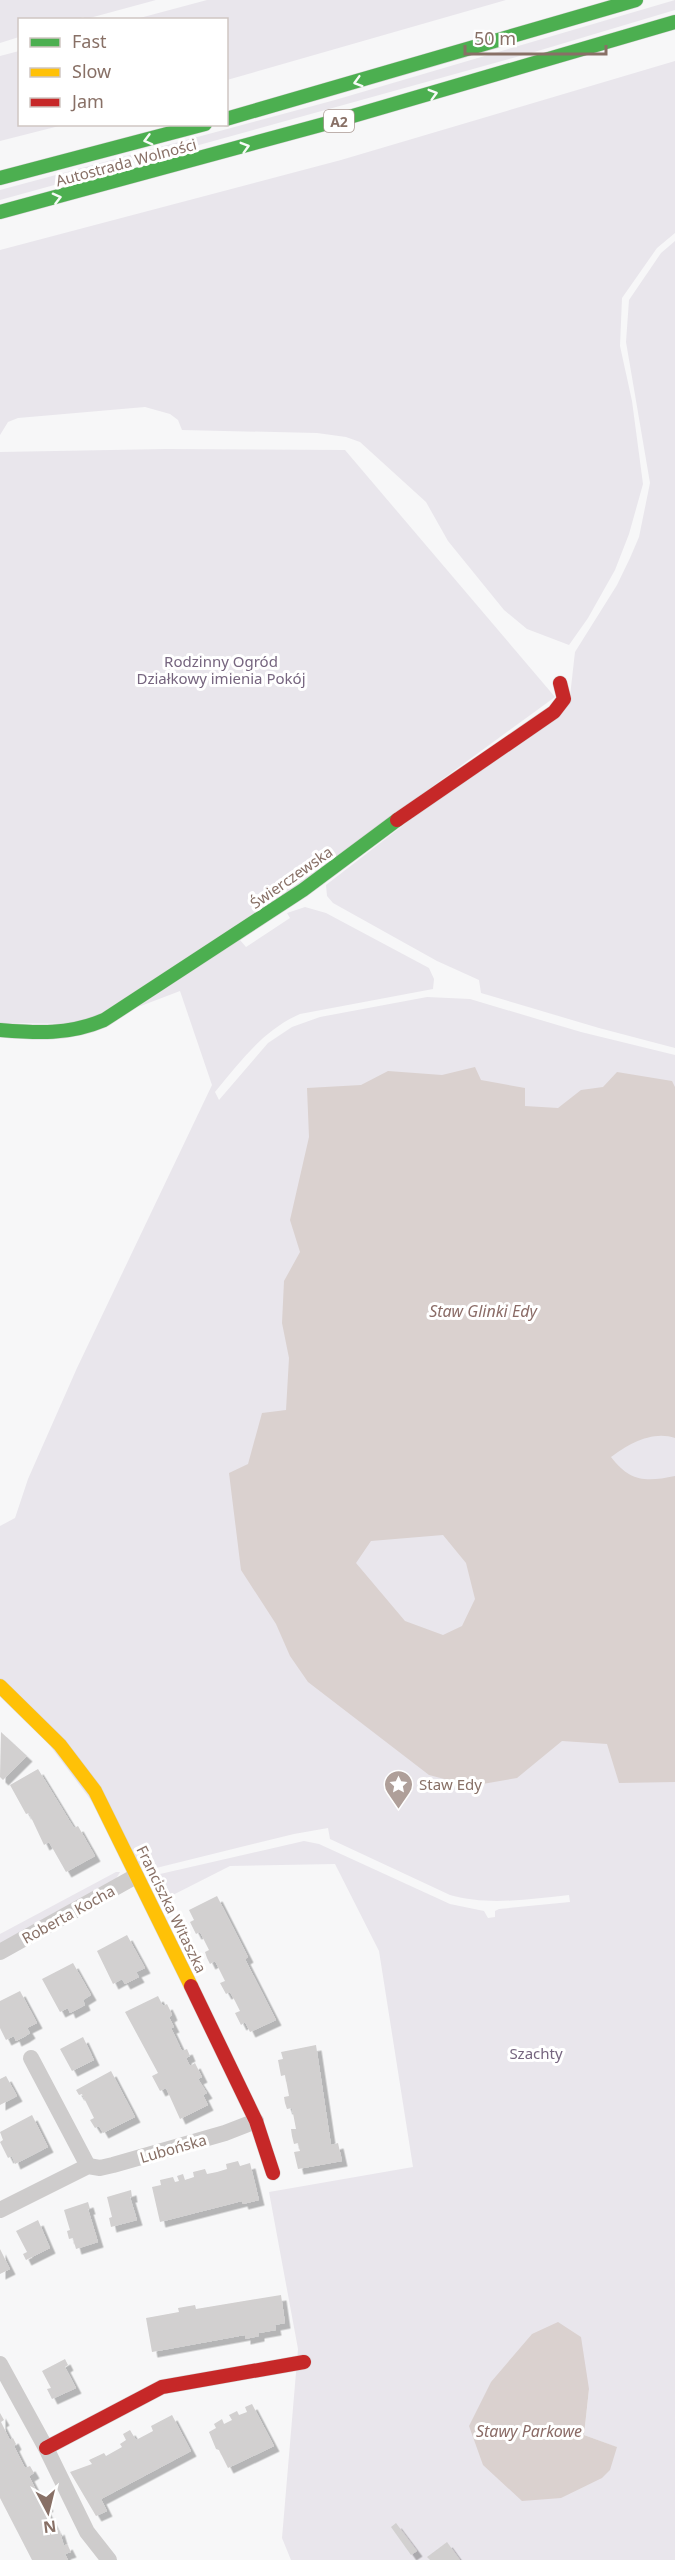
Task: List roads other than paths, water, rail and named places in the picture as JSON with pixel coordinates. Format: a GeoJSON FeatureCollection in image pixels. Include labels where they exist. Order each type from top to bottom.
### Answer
{"type":"FeatureCollection","features":[{"type":"Feature","properties":{"kind":"main road","name":"A2"},"geometry":{"type":"LineString","coordinates":[[228,118],[636,0]]}},
{"type":"Feature","properties":{"kind":"main road","name":"Autostrada Wolności"},"geometry":{"type":"LineString","coordinates":[[0,212],[186,164],[471,83],[675,21]]}},
{"type":"Feature","properties":{"kind":"main road","name":"Autostrada Wolności"},"geometry":{"type":"LineString","coordinates":[[0,178],[197,126]]}},
{"type":"Feature","properties":{"kind":"main road","name":"Świerczewska"},"geometry":{"type":"LineString","coordinates":[[0,1030],[67,1033],[88,1029],[105,1021],[303,890],[429,797],[554,712],[564,699],[560,683]]}},
{"type":"Feature","properties":{"kind":"main road","name":"Franciszka Witaszka"},"geometry":{"type":"LineString","coordinates":[[0,1686],[81,1769],[126,1850],[136,1876],[256,2121],[273,2173]]}},
{"type":"Feature","properties":{"kind":"main road"},"geometry":{"type":"LineString","coordinates":[[46,2448],[162,2387],[304,2362]]}},
{"type":"Feature","properties":{"kind":"street","name":"Roberta Kocha"},"geometry":{"type":"LineString","coordinates":[[0,1952],[136,1876]]}},
{"type":"Feature","properties":{"kind":"street"},"geometry":{"type":"LineString","coordinates":[[32,2058],[87,2166]]}},
{"type":"Feature","properties":{"kind":"street","name":"Lubońska"},"geometry":{"type":"LineString","coordinates":[[0,2210],[87,2166],[100,2168],[113,2165],[225,2133],[256,2121]]}},
{"type":"Feature","properties":{"kind":"street"},"geometry":{"type":"LineString","coordinates":[[0,2364],[46,2448],[87,2532],[109,2560]]}},
{"type":"Feature","properties":{"kind":"water","name":"Staw Glinki Edy"},"geometry":{"type":"Polygon","coordinates":[[[475,1067],[481,1080],[525,1088],[525,1106],[558,1108],[581,1090],[603,1087],[617,1072],[672,1081],[675,1087],[675,1438],[650,1437],[625,1447],[611,1457],[632,1476],[655,1479],[675,1476],[675,1782],[619,1783],[607,1744],[562,1741],[517,1778],[471,1786],[429,1775],[308,1682],[290,1656],[276,1624],[241,1570],[229,1473],[248,1464],[262,1413],[286,1410],[289,1358],[282,1323],[284,1281],[300,1252],[290,1220],[309,1137],[307,1088],[361,1085],[388,1071],[442,1075],[475,1067]],[[443,1535],[371,1541],[356,1563],[405,1621],[443,1635],[462,1626],[475,1599],[466,1563],[443,1535]]]}},
{"type":"Feature","properties":{"kind":"water","name":"Stawy Parkowe"},"geometry":{"type":"Polygon","coordinates":[[[558,2322],[581,2337],[589,2389],[584,2435],[617,2447],[610,2470],[602,2478],[561,2498],[522,2501],[483,2465],[469,2426],[491,2382],[532,2334],[558,2322]]]}},
{"type":"Feature","properties":{"kind":"place","name":"Staw Edy"},"geometry":{"type":"Point","coordinates":[398,1810]}},
{"type":"Feature","properties":{"kind":"park label","name":"Rodzinny Ogród Działkowy imienia Pokój"},"geometry":{"type":"Point","coordinates":[221,670]}},
{"type":"Feature","properties":{"kind":"park label","name":"Szachty"},"geometry":{"type":"Point","coordinates":[536,2053]}}]}
